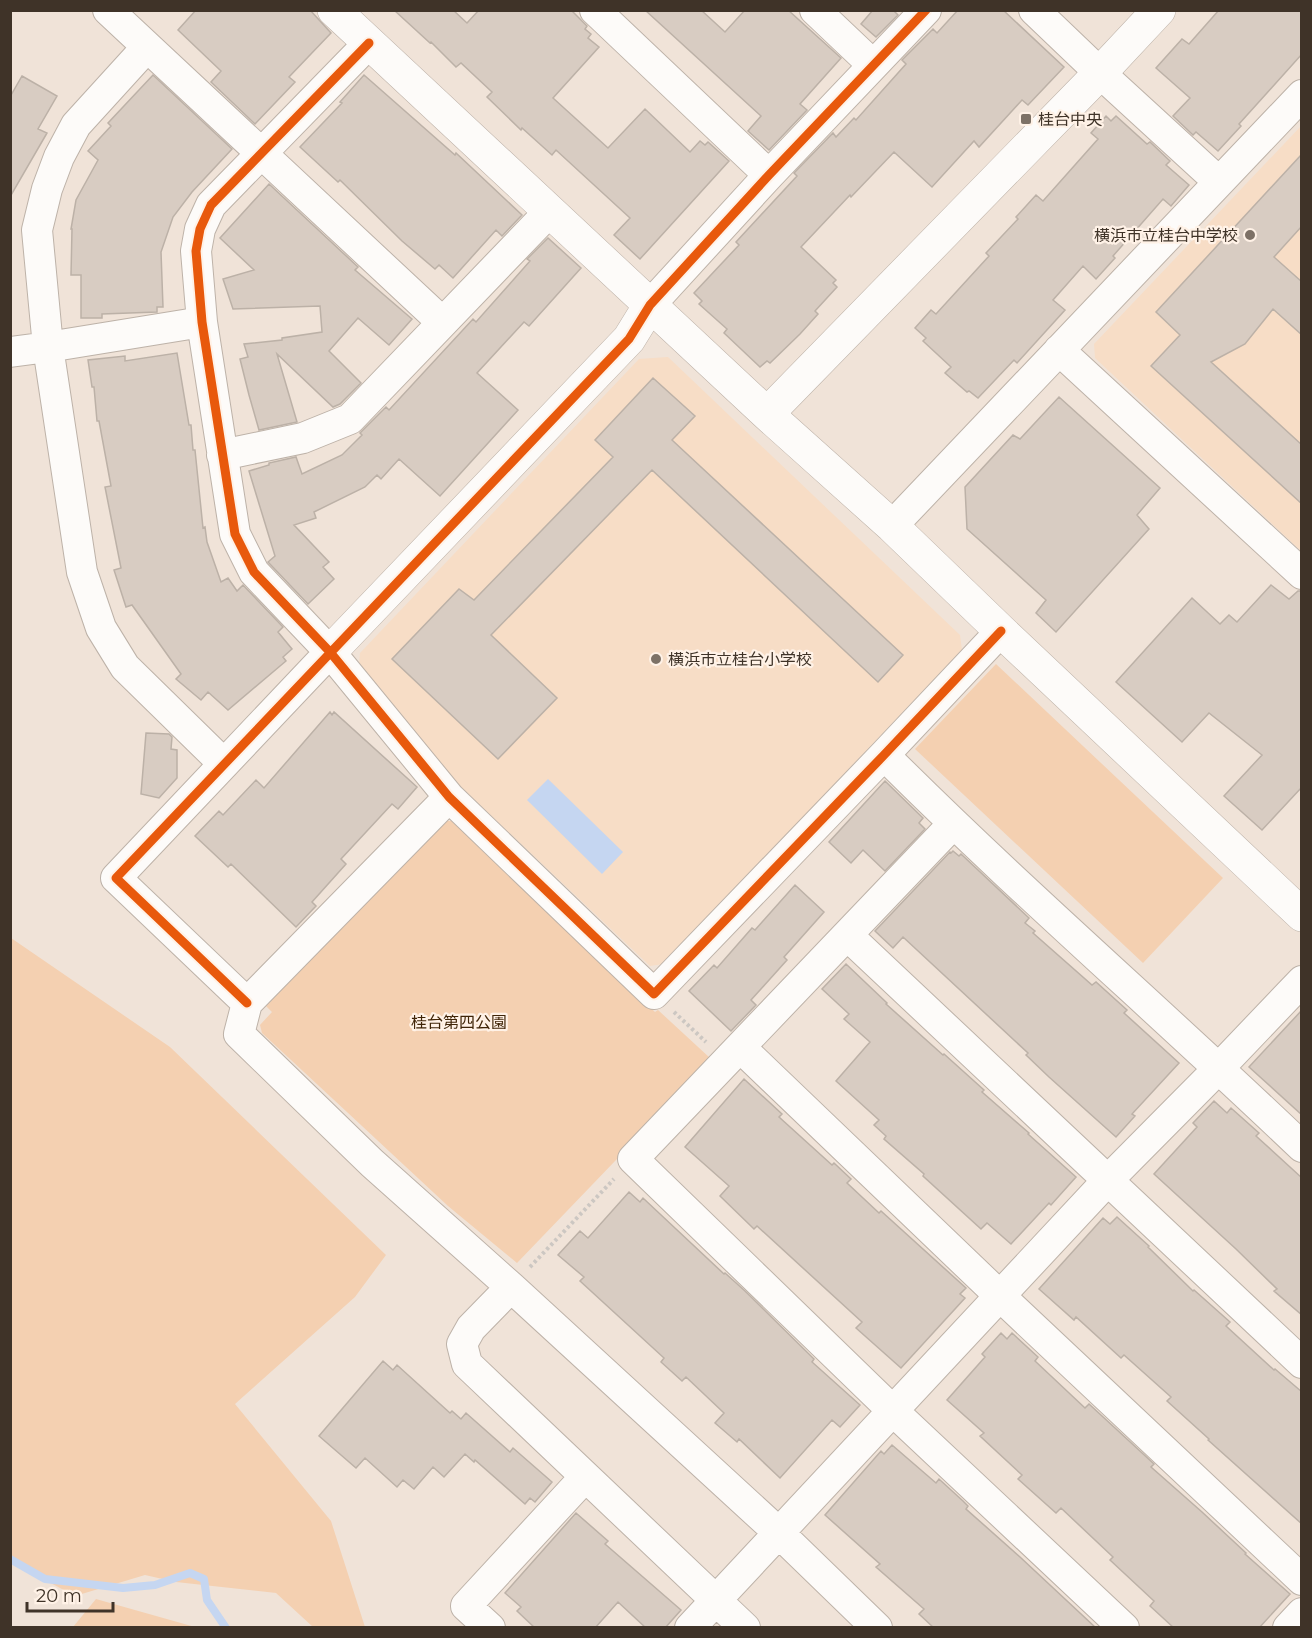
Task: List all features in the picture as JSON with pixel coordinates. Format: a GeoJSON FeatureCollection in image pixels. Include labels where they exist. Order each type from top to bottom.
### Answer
{"type":"FeatureCollection","features":[{"type":"Feature","properties":{"kind":"street"},"geometry":{"type":"LineString","coordinates":[[108,10],[442,322]]}},
{"type":"Feature","properties":{"kind":"street"},"geometry":{"type":"LineString","coordinates":[[334,10],[767,414],[892,526],[1302,915]]}},
{"type":"Feature","properties":{"kind":"street"},"geometry":{"type":"LineString","coordinates":[[595,10],[769,175]]}},
{"type":"Feature","properties":{"kind":"street"},"geometry":{"type":"LineString","coordinates":[[815,10],[873,65]]}},
{"type":"Feature","properties":{"kind":"street"},"geometry":{"type":"LineString","coordinates":[[247,1003],[117,878],[629,339],[650,305],[769,175],[926,10]]}},
{"type":"Feature","properties":{"kind":"street"},"geometry":{"type":"LineString","coordinates":[[1035,10],[1219,182]]}},
{"type":"Feature","properties":{"kind":"street"},"geometry":{"type":"LineString","coordinates":[[767,414],[1159,10]]}},
{"type":"Feature","properties":{"kind":"street"},"geometry":{"type":"LineString","coordinates":[[369,43],[211,205],[200,229],[196,251],[202,322],[235,534],[254,572],[330,652],[449,796],[654,994],[1001,631]]}},
{"type":"Feature","properties":{"kind":"street"},"geometry":{"type":"LineString","coordinates":[[147,47],[76,124],[59,157],[47,189],[37,230],[48,347],[82,572],[101,628],[125,667],[224,764]]}},
{"type":"Feature","properties":{"kind":"street"},"geometry":{"type":"LineString","coordinates":[[892,526],[1302,95]]}},
{"type":"Feature","properties":{"kind":"street"},"geometry":{"type":"LineString","coordinates":[[222,455],[303,438],[350,419],[549,212]]}},
{"type":"Feature","properties":{"kind":"street"},"geometry":{"type":"LineString","coordinates":[[10,352],[202,322]]}},
{"type":"Feature","properties":{"kind":"street"},"geometry":{"type":"LineString","coordinates":[[1059,350],[1302,574]]}},
{"type":"Feature","properties":{"kind":"street"},"geometry":{"type":"LineString","coordinates":[[884,755],[953,824],[1302,1147]]}},
{"type":"Feature","properties":{"kind":"street"},"geometry":{"type":"LineString","coordinates":[[449,796],[247,1003],[239,1034],[372,1163],[778,1532],[877,1628]]}},
{"type":"Feature","properties":{"kind":"street"},"geometry":{"type":"LineString","coordinates":[[953,824],[633,1159],[893,1411],[1124,1628]]}},
{"type":"Feature","properties":{"kind":"street"},"geometry":{"type":"LineString","coordinates":[[847,935],[1302,1364]]}},
{"type":"Feature","properties":{"kind":"street"},"geometry":{"type":"LineString","coordinates":[[690,1628],[1108,1180],[1302,981]]}},
{"type":"Feature","properties":{"kind":"street"},"geometry":{"type":"LineString","coordinates":[[733,1054],[999,1296],[1302,1580]]}},
{"type":"Feature","properties":{"kind":"street"},"geometry":{"type":"LineString","coordinates":[[511,1287],[471,1328],[462,1344],[467,1364],[745,1628]]}},
{"type":"Feature","properties":{"kind":"street"},"geometry":{"type":"LineString","coordinates":[[490,1628],[466,1606],[585,1477]]}},
{"type":"Feature","properties":{"kind":"street"},"geometry":{"type":"LineString","coordinates":[[1288,1628],[1302,1613]]}},
{"type":"Feature","properties":{"kind":"path"},"geometry":{"type":"LineString","coordinates":[[654,994],[733,1054]]}},
{"type":"Feature","properties":{"kind":"path"},"geometry":{"type":"LineString","coordinates":[[511,1287],[633,1159]]}},
{"type":"Feature","properties":{"kind":"shaded area","name":"横浜市立桂台中学校"},"geometry":{"type":"Polygon","coordinates":[[[1301,126],[1301,551],[1095,358],[1094,344],[1301,126]]]}},
{"type":"Feature","properties":{"kind":"shaded area","name":"横浜市立桂台小学校"},"geometry":{"type":"Polygon","coordinates":[[[668,357],[960,635],[962,650],[663,964],[650,966],[461,787],[359,665],[360,653],[639,359],[668,357]]]}},
{"type":"Feature","properties":{"kind":"green space"},"geometry":{"type":"Polygon","coordinates":[[[996,664],[1223,878],[1143,963],[915,749],[996,664]]]}},
{"type":"Feature","properties":{"kind":"green space","name":"桂台第四公園"},"geometry":{"type":"Polygon","coordinates":[[[441,821],[455,821],[655,1012],[658,1010],[710,1058],[517,1263],[448,1206],[262,1033],[260,1025],[272,1012],[266,1006],[441,821]]]}},
{"type":"Feature","properties":{"kind":"green space"},"geometry":{"type":"Polygon","coordinates":[[[11,938],[170,1047],[386,1255],[355,1297],[235,1404],[331,1521],[365,1627],[313,1627],[276,1593],[176,1582],[145,1575],[75,1596],[11,1562],[11,938]]]}},
{"type":"Feature","properties":{"kind":"green space"},"geometry":{"type":"Polygon","coordinates":[[[96,1599],[195,1627],[73,1627],[96,1599]]]}},
{"type":"Feature","properties":{"kind":"water"},"geometry":{"type":"Polygon","coordinates":[[[548,779],[623,852],[602,874],[527,800],[548,779]]]}},
{"type":"Feature","properties":{"kind":"building"},"geometry":{"type":"Polygon","coordinates":[[[196,10],[310,10],[331,33],[289,77],[295,82],[255,124],[211,82],[221,71],[178,30],[196,10]]]}},
{"type":"Feature","properties":{"kind":"building"},"geometry":{"type":"Polygon","coordinates":[[[394,10],[453,10],[467,23],[479,10],[571,10],[587,26],[585,29],[591,34],[588,38],[599,47],[553,98],[608,148],[645,109],[690,152],[700,141],[705,145],[708,142],[729,161],[640,259],[614,235],[630,218],[556,150],[552,155],[522,128],[521,130],[487,97],[492,92],[461,63],[456,67],[394,10]]]}},
{"type":"Feature","properties":{"kind":"building"},"geometry":{"type":"Polygon","coordinates":[[[645,10],[701,10],[725,32],[745,10],[788,10],[841,58],[800,104],[807,110],[769,150],[748,131],[761,116],[645,10]]]}},
{"type":"Feature","properties":{"kind":"building"},"geometry":{"type":"Polygon","coordinates":[[[873,10],[893,10],[898,15],[876,37],[861,24],[873,10]]]}},
{"type":"Feature","properties":{"kind":"building"},"geometry":{"type":"Polygon","coordinates":[[[958,10],[1003,10],[1064,67],[1028,105],[1022,100],[979,147],[974,141],[932,187],[894,152],[851,197],[850,195],[801,247],[836,280],[833,283],[837,287],[815,311],[818,314],[800,334],[770,363],[767,361],[760,367],[724,333],[727,329],[699,304],[702,301],[694,293],[739,245],[736,242],[797,176],[794,173],[833,133],[836,137],[854,118],[856,120],[906,64],[902,60],[933,29],[937,33],[958,10]]]}},
{"type":"Feature","properties":{"kind":"building"},"geometry":{"type":"Polygon","coordinates":[[[1219,10],[1302,10],[1302,54],[1239,124],[1241,126],[1218,151],[1196,132],[1193,135],[1173,116],[1190,98],[1156,68],[1182,39],[1189,44],[1219,10]]]}},
{"type":"Feature","properties":{"kind":"building"},"geometry":{"type":"Polygon","coordinates":[[[153,75],[232,149],[192,192],[173,217],[161,252],[163,307],[157,307],[157,312],[102,314],[102,318],[81,318],[81,275],[71,275],[71,229],[76,200],[98,160],[88,151],[111,126],[108,123],[153,75]]]}},
{"type":"Feature","properties":{"kind":"building"},"geometry":{"type":"Polygon","coordinates":[[[364,75],[455,155],[456,153],[522,215],[502,236],[496,230],[453,278],[439,265],[435,269],[402,241],[340,180],[338,182],[300,147],[342,103],[340,102],[364,75]]]}},
{"type":"Feature","properties":{"kind":"building"},"geometry":{"type":"Polygon","coordinates":[[[22,76],[57,96],[38,129],[47,133],[10,197],[10,97],[22,76]]]}},
{"type":"Feature","properties":{"kind":"building"},"geometry":{"type":"Polygon","coordinates":[[[1106,116],[1111,121],[1116,116],[1147,144],[1150,142],[1170,161],[1166,165],[1189,185],[1171,206],[1163,199],[1096,279],[1083,266],[1053,300],[1065,310],[1017,363],[1014,360],[978,398],[969,391],[967,392],[945,373],[951,367],[923,341],[926,338],[915,328],[931,310],[936,314],[989,256],[986,253],[1018,219],[1016,217],[1036,195],[1043,201],[1098,139],[1091,133],[1106,116]]]}},
{"type":"Feature","properties":{"kind":"building"},"geometry":{"type":"Polygon","coordinates":[[[1302,154],[1302,226],[1274,257],[1302,282],[1302,335],[1273,309],[1245,344],[1211,362],[1302,445],[1302,504],[1151,366],[1180,335],[1156,312],[1302,154]]]}},
{"type":"Feature","properties":{"kind":"building"},"geometry":{"type":"Polygon","coordinates":[[[269,184],[358,267],[355,270],[412,319],[389,345],[358,318],[329,351],[361,383],[340,404],[333,407],[277,354],[297,422],[259,430],[240,359],[248,357],[244,344],[282,340],[282,338],[322,332],[320,306],[233,309],[223,279],[254,270],[220,238],[269,184]]]}},
{"type":"Feature","properties":{"kind":"building"},"geometry":{"type":"Polygon","coordinates":[[[548,238],[581,268],[529,326],[524,322],[477,373],[518,410],[440,496],[399,459],[381,479],[377,475],[365,487],[314,512],[316,518],[294,525],[329,562],[323,567],[334,579],[308,604],[268,562],[275,556],[249,471],[269,465],[269,463],[296,457],[302,474],[342,455],[386,407],[389,410],[473,319],[476,322],[530,261],[527,259],[548,238]]]}},
{"type":"Feature","properties":{"kind":"building"},"geometry":{"type":"Polygon","coordinates":[[[177,353],[189,425],[191,425],[193,450],[195,450],[203,528],[205,527],[207,542],[221,582],[228,578],[237,591],[243,585],[283,627],[278,632],[292,649],[283,657],[286,661],[228,710],[208,692],[201,700],[176,679],[181,674],[132,605],[126,607],[114,570],[121,568],[105,487],[111,486],[99,421],[97,421],[94,387],[92,387],[88,360],[125,356],[125,361],[177,353]]]}},
{"type":"Feature","properties":{"kind":"building"},"geometry":{"type":"Polygon","coordinates":[[[653,378],[695,416],[672,440],[903,655],[878,682],[652,470],[491,635],[557,698],[498,759],[392,659],[459,589],[474,600],[613,457],[595,440],[653,378]]]}},
{"type":"Feature","properties":{"kind":"building"},"geometry":{"type":"Polygon","coordinates":[[[1059,397],[1160,488],[1137,515],[1149,529],[1056,632],[1036,613],[1046,600],[967,529],[965,487],[1013,435],[1020,439],[1059,397]]]}},
{"type":"Feature","properties":{"kind":"building"},"geometry":{"type":"Polygon","coordinates":[[[1271,585],[1289,599],[1298,591],[1302,591],[1302,787],[1262,830],[1224,796],[1262,755],[1209,713],[1182,742],[1116,682],[1192,598],[1220,624],[1229,615],[1237,622],[1271,585]]]}},
{"type":"Feature","properties":{"kind":"building"},"geometry":{"type":"Polygon","coordinates":[[[330,712],[332,715],[334,712],[417,787],[398,809],[392,804],[341,859],[346,864],[312,902],[316,906],[296,927],[231,864],[228,867],[195,836],[219,811],[223,815],[256,780],[264,788],[330,712]]]}},
{"type":"Feature","properties":{"kind":"building"},"geometry":{"type":"Polygon","coordinates":[[[146,733],[169,734],[172,737],[171,749],[177,750],[177,778],[159,798],[141,794],[146,733]]]}},
{"type":"Feature","properties":{"kind":"building"},"geometry":{"type":"Polygon","coordinates":[[[885,781],[923,818],[919,823],[925,829],[885,871],[863,850],[851,863],[829,842],[885,781]]]}},
{"type":"Feature","properties":{"kind":"building"},"geometry":{"type":"Polygon","coordinates":[[[953,851],[959,856],[961,854],[1029,918],[1025,923],[1035,931],[1033,933],[1092,985],[1096,982],[1127,1010],[1124,1013],[1179,1063],[1132,1114],[1135,1116],[1116,1137],[1049,1077],[1026,1055],[1028,1053],[903,937],[893,948],[875,931],[953,851]]]}},
{"type":"Feature","properties":{"kind":"building"},"geometry":{"type":"Polygon","coordinates":[[[795,885],[824,912],[784,957],[787,960],[751,1000],[756,1005],[731,1031],[689,991],[714,965],[717,968],[752,928],[755,930],[795,885]]]}},
{"type":"Feature","properties":{"kind":"building"},"geometry":{"type":"Polygon","coordinates":[[[846,964],[886,1004],[984,1090],[982,1092],[1076,1177],[1011,1244],[987,1223],[981,1229],[923,1176],[924,1174],[884,1139],[886,1136],[874,1125],[879,1120],[836,1081],[870,1042],[844,1019],[849,1014],[822,989],[846,964]]]}},
{"type":"Feature","properties":{"kind":"building"},"geometry":{"type":"Polygon","coordinates":[[[1302,1010],[1302,1115],[1249,1067],[1302,1010]]]}},
{"type":"Feature","properties":{"kind":"building"},"geometry":{"type":"Polygon","coordinates":[[[744,1079],[782,1114],[779,1117],[851,1179],[847,1183],[966,1288],[960,1294],[965,1298],[901,1368],[856,1328],[862,1322],[757,1226],[754,1229],[720,1196],[729,1186],[685,1147],[744,1079]]]}},
{"type":"Feature","properties":{"kind":"building"},"geometry":{"type":"Polygon","coordinates":[[[1214,1101],[1227,1113],[1231,1108],[1259,1133],[1256,1136],[1302,1178],[1302,1315],[1274,1291],[1277,1289],[1236,1249],[1154,1174],[1197,1127],[1193,1123],[1214,1101]]]}},
{"type":"Feature","properties":{"kind":"building"},"geometry":{"type":"Polygon","coordinates":[[[629,1192],[640,1202],[643,1198],[745,1291],[814,1359],[812,1362],[860,1405],[840,1427],[832,1420],[780,1478],[739,1439],[737,1442],[715,1423],[724,1413],[686,1377],[682,1381],[661,1362],[664,1358],[580,1281],[584,1277],[558,1255],[580,1231],[588,1238],[629,1192]]]}},
{"type":"Feature","properties":{"kind":"building"},"geometry":{"type":"Polygon","coordinates":[[[1117,1217],[1193,1291],[1230,1322],[1226,1326],[1302,1392],[1302,1524],[1208,1440],[1167,1401],[1171,1397],[1124,1355],[1121,1358],[1076,1317],[1074,1320],[1039,1289],[1103,1218],[1110,1224],[1117,1217]]]}},
{"type":"Feature","properties":{"kind":"building"},"geometry":{"type":"Polygon","coordinates":[[[1001,1333],[1007,1339],[1012,1333],[1038,1357],[1035,1361],[1085,1408],[1089,1404],[1154,1464],[1151,1467],[1290,1594],[1259,1628],[1174,1628],[1150,1606],[1154,1601],[1110,1560],[1113,1557],[1061,1508],[1056,1513],[1018,1479],[1022,1475],[980,1436],[984,1433],[947,1400],[985,1357],[982,1354],[1001,1333]]]}},
{"type":"Feature","properties":{"kind":"building"},"geometry":{"type":"Polygon","coordinates":[[[383,1361],[393,1370],[397,1365],[450,1413],[452,1411],[461,1419],[466,1413],[510,1452],[513,1448],[552,1482],[535,1502],[530,1498],[525,1504],[465,1454],[444,1477],[433,1467],[414,1489],[403,1480],[397,1487],[365,1458],[356,1468],[319,1436],[383,1361]]]}},
{"type":"Feature","properties":{"kind":"building"},"geometry":{"type":"Polygon","coordinates":[[[892,1445],[936,1483],[939,1479],[968,1506],[966,1509],[1096,1628],[934,1628],[919,1614],[924,1609],[876,1567],[880,1564],[825,1515],[881,1451],[884,1454],[892,1445]]]}},
{"type":"Feature","properties":{"kind":"building"},"geometry":{"type":"Polygon","coordinates":[[[576,1513],[608,1541],[605,1544],[681,1610],[665,1628],[646,1628],[618,1602],[595,1628],[535,1628],[517,1611],[521,1607],[505,1593],[576,1513]]]}},
{"type":"Feature","properties":{"kind":"waterway"},"geometry":{"type":"LineString","coordinates":[[10,1559],[45,1579],[123,1588],[155,1585],[190,1573],[204,1579],[207,1600],[226,1628]]}},
{"type":"Feature","properties":{"kind":"cycle path"},"geometry":{"type":"LineString","coordinates":[[247,1003],[116,878],[629,339],[650,305],[769,175],[926,10]]}},
{"type":"Feature","properties":{"kind":"cycle path"},"geometry":{"type":"LineString","coordinates":[[369,43],[211,205],[200,229],[196,251],[202,322],[235,534],[254,572],[330,652],[449,797],[654,994],[1001,631]]}},
{"type":"Feature","properties":{"kind":"place","name":"桂台中央"},"geometry":{"type":"Point","coordinates":[1026,119]}},
{"type":"Feature","properties":{"kind":"place","name":"横浜市立桂台中学校"},"geometry":{"type":"Point","coordinates":[1250,235]}},
{"type":"Feature","properties":{"kind":"place","name":"横浜市立桂台小学校"},"geometry":{"type":"Point","coordinates":[656,659]}}]}
